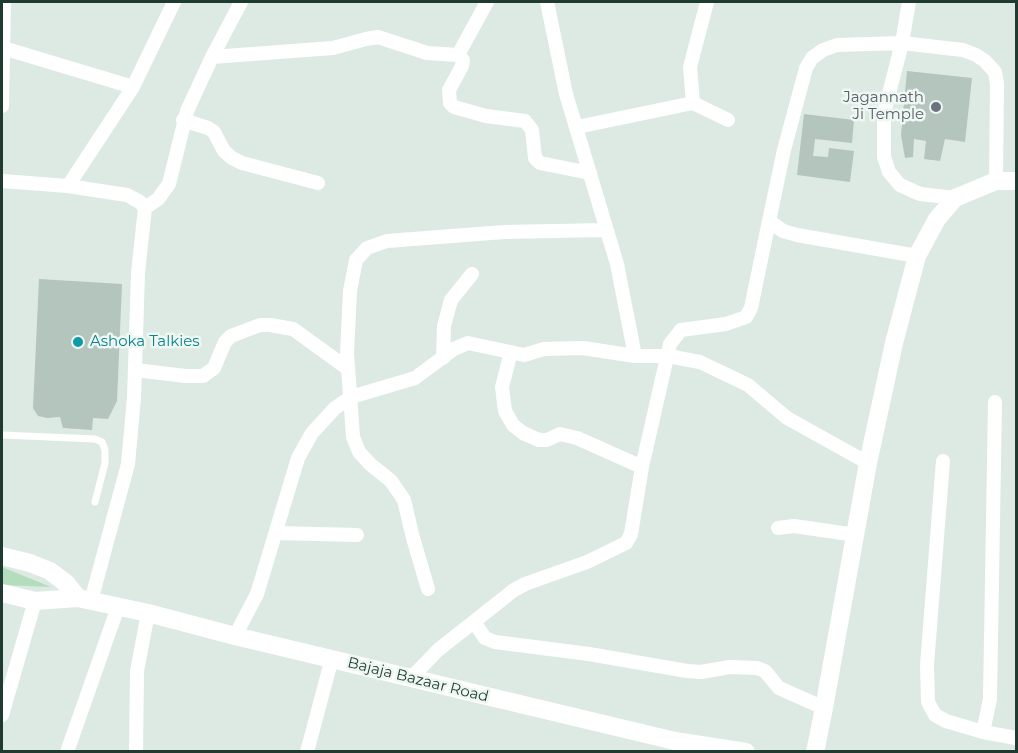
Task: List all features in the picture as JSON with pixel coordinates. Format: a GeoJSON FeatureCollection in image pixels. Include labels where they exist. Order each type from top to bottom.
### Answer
{"type":"FeatureCollection","features":[{"type":"Feature","properties":{"kind":"street"},"geometry":{"type":"LineString","coordinates":[[2,106],[4,2]]}},
{"type":"Feature","properties":{"kind":"street"},"geometry":{"type":"LineString","coordinates":[[68,186],[133,87],[174,2]]}},
{"type":"Feature","properties":{"kind":"street"},"geometry":{"type":"LineString","coordinates":[[145,208],[158,199],[169,184],[183,120],[241,2]]}},
{"type":"Feature","properties":{"kind":"street"},"geometry":{"type":"LineString","coordinates":[[458,55],[487,2]]}},
{"type":"Feature","properties":{"kind":"street"},"geometry":{"type":"LineString","coordinates":[[547,2],[561,74],[621,284],[635,356]]}},
{"type":"Feature","properties":{"kind":"street"},"geometry":{"type":"LineString","coordinates":[[693,104],[690,67],[707,2]]}},
{"type":"Feature","properties":{"kind":"street"},"geometry":{"type":"LineString","coordinates":[[909,2],[902,43],[884,113],[884,157],[889,172],[900,185],[920,195],[955,198]]}},
{"type":"Feature","properties":{"kind":"street"},"geometry":{"type":"LineString","coordinates":[[212,57],[333,48],[378,37],[427,53],[458,55],[463,60],[462,66],[449,90],[450,103],[454,107],[486,116],[525,121],[532,130],[535,158],[540,163],[590,173]]}},
{"type":"Feature","properties":{"kind":"street"},"geometry":{"type":"LineString","coordinates":[[410,679],[438,650],[503,597],[525,584],[587,562],[626,543],[631,534],[642,467],[670,344],[681,330],[726,324],[746,317],[751,309],[784,150],[806,69],[812,58],[823,50],[837,45],[902,43],[963,50],[985,61],[994,72],[997,84],[996,181]]}},
{"type":"Feature","properties":{"kind":"street"},"geometry":{"type":"LineString","coordinates":[[3,48],[133,87]]}},
{"type":"Feature","properties":{"kind":"street"},"geometry":{"type":"LineString","coordinates":[[577,127],[693,104],[728,120]]}},
{"type":"Feature","properties":{"kind":"street"},"geometry":{"type":"LineString","coordinates":[[183,120],[214,132],[224,151],[242,163],[318,183]]}},
{"type":"Feature","properties":{"kind":"street"},"geometry":{"type":"LineString","coordinates":[[2,180],[68,186],[127,195],[140,202],[145,208],[138,273],[135,370],[128,464],[84,600],[50,571],[2,556]]}},
{"type":"Feature","properties":{"kind":"street"},"geometry":{"type":"LineString","coordinates":[[814,752],[868,463],[894,343],[917,256],[937,219],[955,198],[996,181],[1017,181]]}},
{"type":"Feature","properties":{"kind":"street"},"geometry":{"type":"LineString","coordinates":[[769,221],[783,231],[797,235],[917,256]]}},
{"type":"Feature","properties":{"kind":"street"},"geometry":{"type":"LineString","coordinates":[[428,589],[404,500],[391,481],[359,452],[353,437],[347,368],[348,310],[353,267],[356,260],[367,248],[387,241],[504,232],[606,230]]}},
{"type":"Feature","properties":{"kind":"street"},"geometry":{"type":"LineString","coordinates":[[443,358],[444,326],[451,300],[472,274]]}},
{"type":"Feature","properties":{"kind":"street"},"geometry":{"type":"LineString","coordinates":[[135,370],[203,376],[214,368],[225,342],[231,336],[260,325],[293,329],[347,368]]}},
{"type":"Feature","properties":{"kind":"street"},"geometry":{"type":"LineString","coordinates":[[235,636],[257,594],[298,458],[312,433],[335,408],[351,397],[415,378],[454,349],[468,343],[524,355],[544,349],[583,348],[635,356],[668,356],[700,362],[748,385],[787,418],[868,463]]}},
{"type":"Feature","properties":{"kind":"street"},"geometry":{"type":"LineString","coordinates":[[511,352],[501,387],[505,411],[513,425],[523,433],[539,440],[547,440],[560,434],[577,438],[642,467]]}},
{"type":"Feature","properties":{"kind":"street"},"geometry":{"type":"LineString","coordinates":[[983,732],[990,699],[995,402]]}},
{"type":"Feature","properties":{"kind":"street"},"geometry":{"type":"LineString","coordinates":[[943,461],[927,665],[928,702],[936,715],[946,722],[1017,738]]}},
{"type":"Feature","properties":{"kind":"street"},"geometry":{"type":"LineString","coordinates":[[778,528],[794,526],[856,535]]}},
{"type":"Feature","properties":{"kind":"street"},"geometry":{"type":"LineString","coordinates":[[277,532],[357,535]]}},
{"type":"Feature","properties":{"kind":"street","name":"Bajaja Bazaar Road"},"geometry":{"type":"LineString","coordinates":[[2,593],[35,601],[84,600],[148,613],[674,746],[746,752]]}},
{"type":"Feature","properties":{"kind":"street"},"geometry":{"type":"LineString","coordinates":[[2,715],[4,696],[35,601]]}},
{"type":"Feature","properties":{"kind":"street"},"geometry":{"type":"LineString","coordinates":[[67,752],[118,607]]}},
{"type":"Feature","properties":{"kind":"street"},"geometry":{"type":"LineString","coordinates":[[136,752],[137,671],[148,613]]}},
{"type":"Feature","properties":{"kind":"street"},"geometry":{"type":"LineString","coordinates":[[474,622],[485,638],[495,642],[589,654],[687,671],[701,672],[730,667],[757,668],[765,671],[779,688],[824,708]]}},
{"type":"Feature","properties":{"kind":"street"},"geometry":{"type":"LineString","coordinates":[[307,752],[332,658]]}},
{"type":"Feature","properties":{"kind":"lane"},"geometry":{"type":"LineString","coordinates":[[2,435],[95,439],[102,442],[105,450],[105,463],[95,502]]}},
{"type":"Feature","properties":{"kind":"green space"},"geometry":{"type":"Polygon","coordinates":[[[2,567],[51,587],[2,585],[2,567]]]}},
{"type":"Feature","properties":{"kind":"building","name":"Jagannath Ji Temple"},"geometry":{"type":"Polygon","coordinates":[[[907,71],[972,78],[965,142],[945,139],[940,161],[924,159],[926,141],[914,139],[913,157],[905,158],[901,135],[907,71]]]}},
{"type":"Feature","properties":{"kind":"building"},"geometry":{"type":"Polygon","coordinates":[[[804,114],[854,120],[852,143],[815,139],[813,156],[828,157],[829,148],[854,151],[850,182],[797,175],[804,114]]]}},
{"type":"Feature","properties":{"kind":"building","name":"Ashoka Talkies"},"geometry":{"type":"Polygon","coordinates":[[[39,279],[122,284],[117,401],[108,419],[93,418],[92,430],[63,428],[60,417],[38,416],[33,408],[39,279]]]}},
{"type":"Feature","properties":{"kind":"place","name":"Jagannath Ji Temple"},"geometry":{"type":"Point","coordinates":[936,107]}},
{"type":"Feature","properties":{"kind":"place","name":"Ashoka Talkies"},"geometry":{"type":"Point","coordinates":[78,342]}}]}
